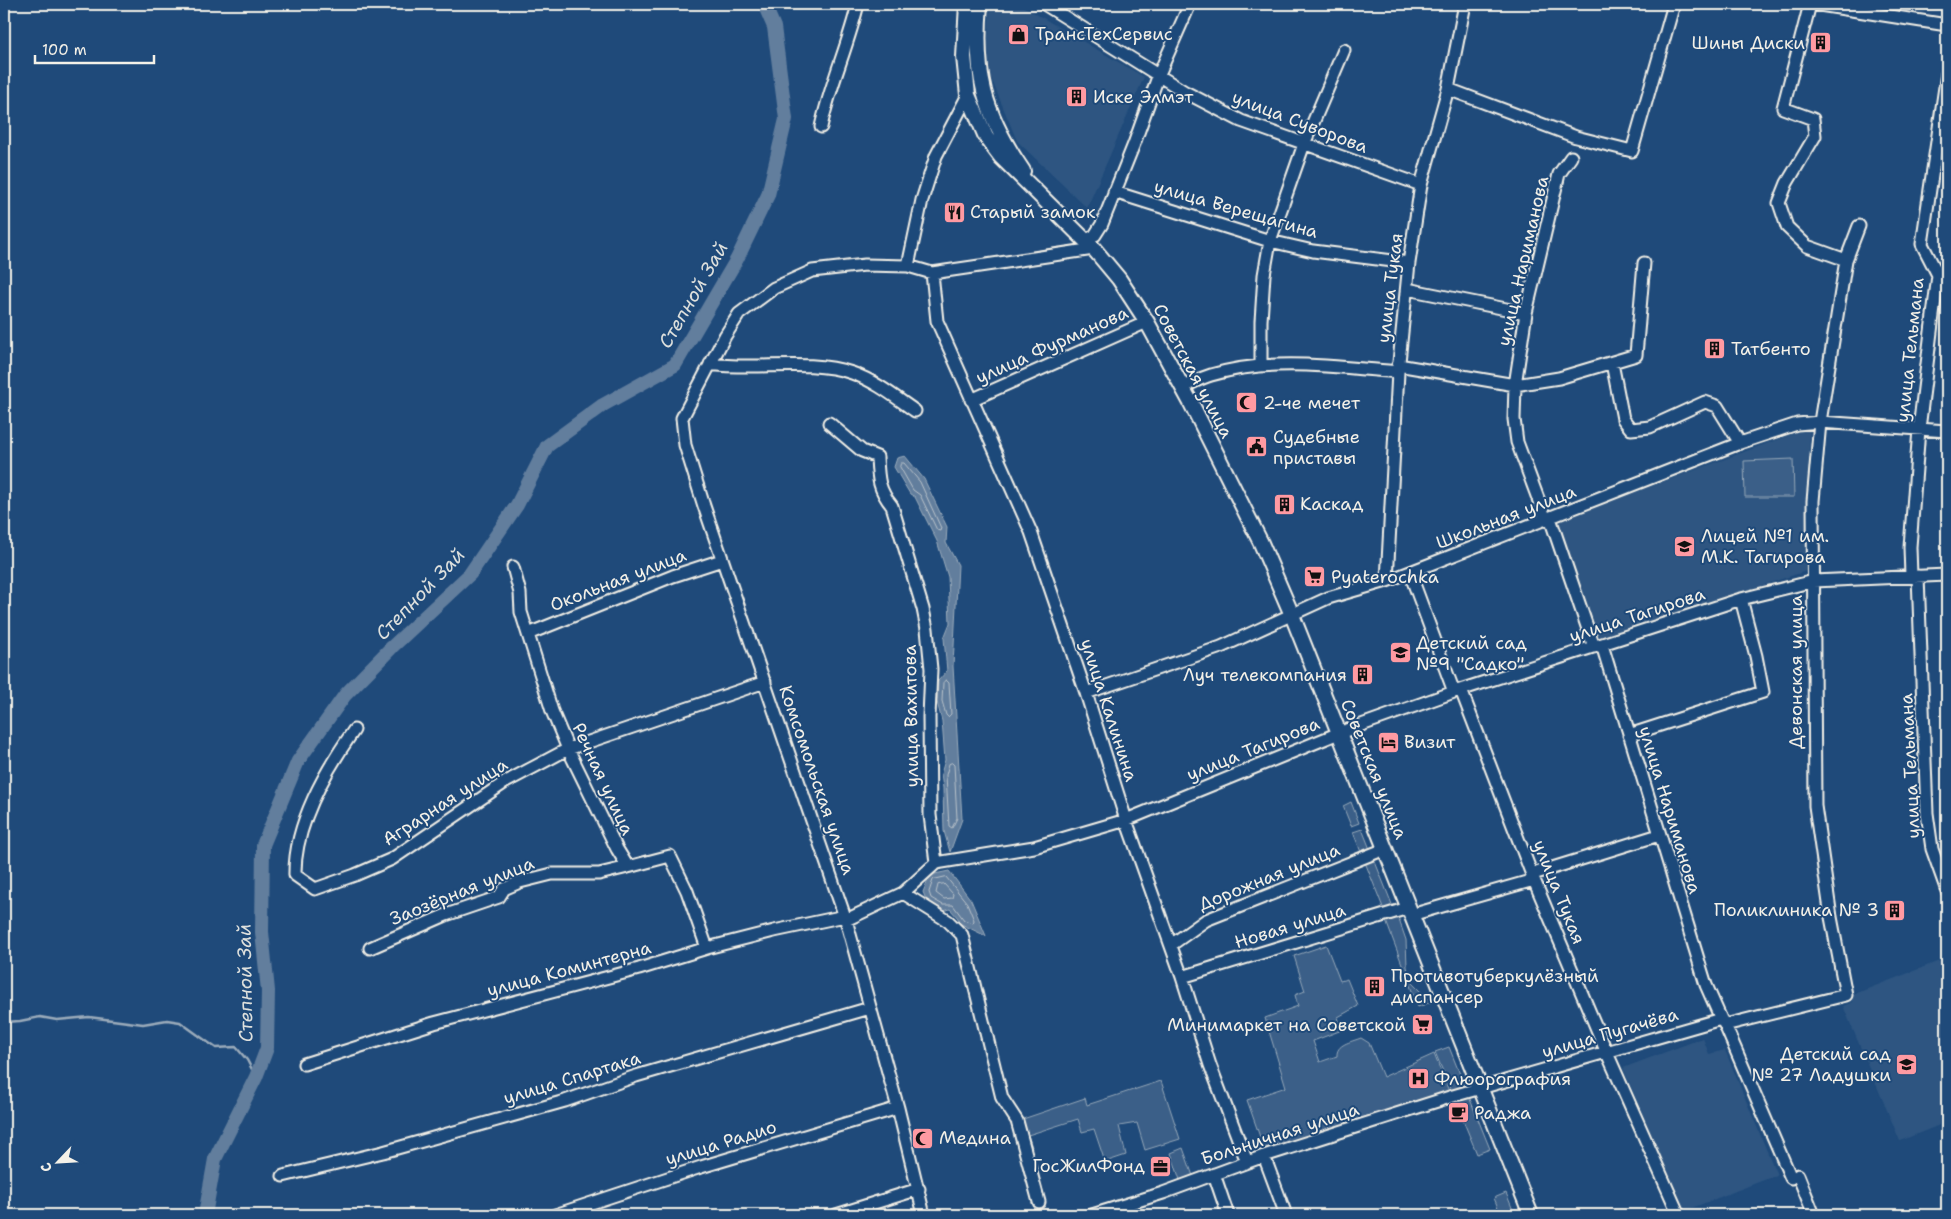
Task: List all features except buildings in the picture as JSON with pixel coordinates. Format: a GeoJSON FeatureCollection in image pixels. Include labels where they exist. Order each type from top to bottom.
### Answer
{"type":"FeatureCollection","features":[{"type":"Feature","properties":{"kind":"main road","name":"Советская улица"},"geometry":{"type":"LineString","coordinates":[[967,4],[964,57],[968,95],[978,123],[992,146],[1007,163],[1090,245],[1119,279],[1147,322],[1183,387],[1261,543],[1292,615],[1531,1215]]}},
{"type":"Feature","properties":{"kind":"main road","name":"Советская улица"},"geometry":{"type":"LineString","coordinates":[[980,4],[978,65],[982,88],[1006,146],[1050,205]]}},
{"type":"Feature","properties":{"kind":"street"},"geometry":{"type":"LineString","coordinates":[[821,127],[826,103],[850,36],[858,4]]}},
{"type":"Feature","properties":{"kind":"street","name":"улица Суворова"},"geometry":{"type":"LineString","coordinates":[[1044,4],[1159,74],[1185,92],[1241,121],[1421,185]]}},
{"type":"Feature","properties":{"kind":"street"},"geometry":{"type":"LineString","coordinates":[[932,273],[1090,245],[1100,229],[1134,144],[1159,74],[1190,4]]}},
{"type":"Feature","properties":{"kind":"street","name":"улица Тукая"},"geometry":{"type":"LineString","coordinates":[[1387,582],[1398,368],[1409,263],[1421,185],[1448,89],[1464,4]]}},
{"type":"Feature","properties":{"kind":"street"},"geometry":{"type":"LineString","coordinates":[[1448,89],[1576,137],[1632,152],[1674,4]]}},
{"type":"Feature","properties":{"kind":"street"},"geometry":{"type":"LineString","coordinates":[[1846,260],[1807,246],[1787,227],[1779,203],[1787,183],[1815,136],[1813,119],[1783,108],[1812,4],[1947,25]]}},
{"type":"Feature","properties":{"kind":"street"},"geometry":{"type":"LineString","coordinates":[[1261,366],[1264,275],[1270,241],[1304,144],[1344,50]]}},
{"type":"Feature","properties":{"kind":"street","name":"улица Тельмана"},"geometry":{"type":"LineString","coordinates":[[1947,73],[1922,244],[1938,275],[1919,429],[1910,547],[1914,576],[1927,814],[1932,850],[1947,891]]}},
{"type":"Feature","properties":{"kind":"street"},"geometry":{"type":"LineString","coordinates":[[908,266],[922,200],[936,156],[968,95]]}},
{"type":"Feature","properties":{"kind":"street","name":"улица Нариманова"},"geometry":{"type":"LineString","coordinates":[[1571,157],[1559,174],[1526,312],[1516,385],[1514,420],[1517,442],[1598,646],[1629,735],[1706,985],[1814,1215]]}},
{"type":"Feature","properties":{"kind":"street","name":"улица Верещагина"},"geometry":{"type":"LineString","coordinates":[[1114,192],[1270,241],[1313,251],[1409,263]]}},
{"type":"Feature","properties":{"kind":"street","name":"Девонская улица"},"geometry":{"type":"LineString","coordinates":[[1723,1022],[1846,995],[1831,917],[1815,806],[1813,501],[1820,422],[1846,260],[1859,226]]}},
{"type":"Feature","properties":{"kind":"street"},"geometry":{"type":"LineString","coordinates":[[1183,387],[1211,375],[1261,366],[1398,368],[1516,385],[1559,378],[1636,355],[1644,263]]}},
{"type":"Feature","properties":{"kind":"street","name":"Комсомольская улица"},"geometry":{"type":"LineString","coordinates":[[924,1215],[898,1108],[846,918],[722,560],[685,446],[682,418],[739,314],[774,288],[812,271],[865,265],[908,266],[932,273]]}},
{"type":"Feature","properties":{"kind":"street","name":"улица Калинина"},"geometry":{"type":"LineString","coordinates":[[932,273],[937,322],[1031,532],[1086,692],[1126,820],[1182,977],[1210,1065],[1247,1162]]}},
{"type":"Feature","properties":{"kind":"street"},"geometry":{"type":"LineString","coordinates":[[1407,289],[1526,312]]}},
{"type":"Feature","properties":{"kind":"street","name":"улица Фурманова"},"geometry":{"type":"LineString","coordinates":[[971,400],[1147,322]]}},
{"type":"Feature","properties":{"kind":"street"},"geometry":{"type":"LineString","coordinates":[[1612,363],[1624,419],[1631,429],[1650,427],[1705,402],[1717,406],[1740,443]]}},
{"type":"Feature","properties":{"kind":"street"},"geometry":{"type":"LineString","coordinates":[[710,364],[730,367],[808,366],[830,368],[852,374],[874,384],[914,411]]}},
{"type":"Feature","properties":{"kind":"street","name":"Школьная улица"},"geometry":{"type":"LineString","coordinates":[[1086,692],[1222,647],[1328,598],[1387,582],[1740,443],[1797,424],[1820,422],[1947,431]]}},
{"type":"Feature","properties":{"kind":"street","name":"улица Вахитова"},"geometry":{"type":"LineString","coordinates":[[828,423],[862,452],[877,457],[878,482],[884,496],[892,506],[923,609],[931,669],[929,716],[930,815],[936,863]]}},
{"type":"Feature","properties":{"kind":"street","name":"Окольная улица"},"geometry":{"type":"LineString","coordinates":[[528,634],[673,576],[722,560]]}},
{"type":"Feature","properties":{"kind":"street","name":"Речная улица"},"geometry":{"type":"LineString","coordinates":[[513,567],[520,593],[521,612],[552,711],[568,749],[617,849],[628,867]]}},
{"type":"Feature","properties":{"kind":"street","name":"улица Тукая"},"geometry":{"type":"LineString","coordinates":[[1410,573],[1533,877],[1679,1215]]}},
{"type":"Feature","properties":{"kind":"street","name":"улица Тагирова"},"geometry":{"type":"LineString","coordinates":[[936,863],[1034,847],[1126,820],[1339,733],[1457,691],[1741,599],[1814,581],[1947,575]]}},
{"type":"Feature","properties":{"kind":"street"},"geometry":{"type":"LineString","coordinates":[[1629,735],[1763,692],[1741,599]]}},
{"type":"Feature","properties":{"kind":"street","name":"Аграрная улица"},"geometry":{"type":"LineString","coordinates":[[354,730],[335,757],[319,786],[304,824],[295,859],[295,875],[315,889],[392,859],[504,783],[568,749],[765,682]]}},
{"type":"Feature","properties":{"kind":"street","name":"Новая улица"},"geometry":{"type":"LineString","coordinates":[[1182,977],[1533,877],[1659,835]]}},
{"type":"Feature","properties":{"kind":"street","name":"Дорожная улица"},"geometry":{"type":"LineString","coordinates":[[1171,946],[1206,920],[1385,849]]}},
{"type":"Feature","properties":{"kind":"street"},"geometry":{"type":"LineString","coordinates":[[628,867],[670,856],[687,892],[706,948]]}},
{"type":"Feature","properties":{"kind":"street"},"geometry":{"type":"LineString","coordinates":[[846,918],[903,893],[936,863]]}},
{"type":"Feature","properties":{"kind":"street","name":"Заозёрная улица"},"geometry":{"type":"LineString","coordinates":[[370,948],[446,916],[499,897],[504,889],[520,882],[552,874],[599,874],[628,867]]}},
{"type":"Feature","properties":{"kind":"street"},"geometry":{"type":"LineString","coordinates":[[903,893],[948,921],[962,935],[1002,1098],[1017,1121],[1039,1202]]}},
{"type":"Feature","properties":{"kind":"street","name":"улица Коминтерна"},"geometry":{"type":"LineString","coordinates":[[304,1064],[434,1023],[639,969],[706,948],[774,931],[846,918]]}},
{"type":"Feature","properties":{"kind":"street","name":"улица Спартака"},"geometry":{"type":"LineString","coordinates":[[284,1176],[383,1152],[565,1100],[636,1076],[870,1008]]}},
{"type":"Feature","properties":{"kind":"street","name":"улица Пугачёва"},"geometry":{"type":"LineString","coordinates":[[1480,1088],[1668,1033],[1723,1022]]}},
{"type":"Feature","properties":{"kind":"street","name":"Больничная улица"},"geometry":{"type":"LineString","coordinates":[[1092,1215],[1264,1156],[1480,1088]]}},
{"type":"Feature","properties":{"kind":"street","name":"улица Радио"},"geometry":{"type":"LineString","coordinates":[[555,1215],[701,1166],[898,1108]]}},
{"type":"Feature","properties":{"kind":"street"},"geometry":{"type":"LineString","coordinates":[[1264,1156],[1286,1215]]}},
{"type":"Feature","properties":{"kind":"street"},"geometry":{"type":"LineString","coordinates":[[1214,1174],[1228,1215]]}},
{"type":"Feature","properties":{"kind":"street"},"geometry":{"type":"LineString","coordinates":[[836,1215],[919,1189]]}},
{"type":"Feature","properties":{"kind":"shaded area"},"geometry":{"type":"Polygon","coordinates":[[[990,4],[1019,4],[1144,77],[1087,208],[1017,141],[986,66],[990,4]]]}},
{"type":"Feature","properties":{"kind":"shaded area","name":"Лицей №1 им. М.К. Тагирова"},"geometry":{"type":"Polygon","coordinates":[[[1810,429],[1806,571],[1595,641],[1555,522],[1810,429]]]}},
{"type":"Feature","properties":{"kind":"shaded area"},"geometry":{"type":"Polygon","coordinates":[[[1793,459],[1794,497],[1745,497],[1744,461],[1793,459]]]}},
{"type":"Feature","properties":{"kind":"shaded area"},"geometry":{"type":"Polygon","coordinates":[[[1351,802],[1359,823],[1351,826],[1343,806],[1351,802]]]}},
{"type":"Feature","properties":{"kind":"shaded area"},"geometry":{"type":"Polygon","coordinates":[[[1362,829],[1395,912],[1386,915],[1353,832],[1362,829]]]}},
{"type":"Feature","properties":{"kind":"shaded area"},"geometry":{"type":"Polygon","coordinates":[[[1398,917],[1406,940],[1407,967],[1412,983],[1431,1002],[1418,1007],[1386,921],[1398,917]]]}},
{"type":"Feature","properties":{"kind":"shaded area"},"geometry":{"type":"Polygon","coordinates":[[[1326,945],[1340,981],[1347,979],[1358,1006],[1338,1017],[1342,1030],[1313,1041],[1320,1062],[1337,1056],[1337,1052],[1342,1046],[1361,1038],[1369,1043],[1383,1077],[1434,1054],[1450,1094],[1266,1154],[1247,1100],[1286,1087],[1265,1018],[1298,1006],[1295,995],[1305,991],[1294,956],[1326,945]]]}},
{"type":"Feature","properties":{"kind":"shaded area","name":"Детский сад № 27 Ладушки"},"geometry":{"type":"Polygon","coordinates":[[[1947,958],[1947,1122],[1900,1141],[1843,1006],[1853,1002],[1852,995],[1947,958]]]}},
{"type":"Feature","properties":{"kind":"shaded area"},"geometry":{"type":"Polygon","coordinates":[[[1703,1038],[1709,1054],[1725,1050],[1777,1175],[1684,1211],[1623,1068],[1703,1038]]]}},
{"type":"Feature","properties":{"kind":"shaded area"},"geometry":{"type":"Polygon","coordinates":[[[1449,1047],[1490,1149],[1477,1154],[1435,1052],[1449,1047]]]}},
{"type":"Feature","properties":{"kind":"shaded area"},"geometry":{"type":"Polygon","coordinates":[[[1161,1081],[1180,1139],[1145,1150],[1137,1123],[1119,1126],[1126,1155],[1105,1162],[1094,1129],[1082,1132],[1078,1119],[1028,1135],[1032,1147],[1028,1148],[1042,1191],[1037,1193],[1017,1121],[1085,1098],[1087,1105],[1161,1081]]]}},
{"type":"Feature","properties":{"kind":"shaded area"},"geometry":{"type":"Polygon","coordinates":[[[1183,1148],[1193,1176],[1180,1180],[1171,1153],[1183,1148]]]}},
{"type":"Feature","properties":{"kind":"shaded area"},"geometry":{"type":"Polygon","coordinates":[[[1506,1193],[1515,1215],[1501,1215],[1494,1198],[1506,1193]]]}},
{"type":"Feature","properties":{"kind":"water"},"geometry":{"type":"Polygon","coordinates":[[[905,456],[924,479],[947,527],[946,543],[958,565],[953,666],[962,819],[950,852],[944,831],[941,774],[945,760],[942,721],[937,702],[938,681],[947,671],[944,638],[950,623],[948,577],[937,541],[915,497],[910,494],[894,467],[897,458],[905,456]]]}},
{"type":"Feature","properties":{"kind":"water"},"geometry":{"type":"Polygon","coordinates":[[[949,871],[971,900],[986,936],[959,923],[958,918],[950,909],[944,911],[927,902],[923,892],[930,875],[949,871]]]}},
{"type":"Feature","properties":{"kind":"waterway","name":"Степной Зай"},"geometry":{"type":"LineString","coordinates":[[205,1215],[215,1159],[256,1077],[267,1048],[268,991],[262,932],[263,845],[298,761],[345,695],[392,647],[470,574],[517,505],[547,446],[603,405],[675,365],[737,259],[768,195],[786,119],[774,27],[764,4]]}},
{"type":"Feature","properties":{"kind":"waterway"},"geometry":{"type":"LineString","coordinates":[[4,1022],[40,1017],[57,1020],[89,1017],[143,1024],[167,1020],[180,1022],[216,1048],[236,1047],[247,1060],[256,1077]]}},
{"type":"Feature","properties":{"kind":"place","name":"ТрансТехСервис"},"geometry":{"type":"Point","coordinates":[1019,34]}},
{"type":"Feature","properties":{"kind":"place","name":"Шины Диски"},"geometry":{"type":"Point","coordinates":[1821,43]}},
{"type":"Feature","properties":{"kind":"place","name":"Иске Элмэт"},"geometry":{"type":"Point","coordinates":[1077,97]}},
{"type":"Feature","properties":{"kind":"place","name":"Старый замок"},"geometry":{"type":"Point","coordinates":[954,212]}},
{"type":"Feature","properties":{"kind":"place","name":"Татбенто"},"geometry":{"type":"Point","coordinates":[1715,349]}},
{"type":"Feature","properties":{"kind":"place","name":"2-че мечет"},"geometry":{"type":"Point","coordinates":[1247,403]}},
{"type":"Feature","properties":{"kind":"place","name":"Судебные приставы"},"geometry":{"type":"Point","coordinates":[1257,447]}},
{"type":"Feature","properties":{"kind":"place","name":"Каскад"},"geometry":{"type":"Point","coordinates":[1284,504]}},
{"type":"Feature","properties":{"kind":"place","name":"Лицей №1 им. М.К. Тагирова"},"geometry":{"type":"Point","coordinates":[1685,546]}},
{"type":"Feature","properties":{"kind":"place","name":"Pyaterochka"},"geometry":{"type":"Point","coordinates":[1315,577]}},
{"type":"Feature","properties":{"kind":"place","name":"Детский сад №9 \"Садко\""},"geometry":{"type":"Point","coordinates":[1400,653]}},
{"type":"Feature","properties":{"kind":"place","name":"Луч телекомпания"},"geometry":{"type":"Point","coordinates":[1363,675]}},
{"type":"Feature","properties":{"kind":"place","name":"Визит"},"geometry":{"type":"Point","coordinates":[1388,742]}},
{"type":"Feature","properties":{"kind":"place","name":"Поликлиника № 3"},"geometry":{"type":"Point","coordinates":[1895,910]}},
{"type":"Feature","properties":{"kind":"place","name":"Противотуберкулёзный диспансер"},"geometry":{"type":"Point","coordinates":[1375,986]}},
{"type":"Feature","properties":{"kind":"place","name":"Минимаркет на Советской"},"geometry":{"type":"Point","coordinates":[1422,1025]}},
{"type":"Feature","properties":{"kind":"place","name":"Детский сад № 27 Ладушки"},"geometry":{"type":"Point","coordinates":[1907,1064]}},
{"type":"Feature","properties":{"kind":"place","name":"Флюорография"},"geometry":{"type":"Point","coordinates":[1418,1079]}},
{"type":"Feature","properties":{"kind":"place","name":"Раджа"},"geometry":{"type":"Point","coordinates":[1458,1113]}},
{"type":"Feature","properties":{"kind":"place","name":"Медина"},"geometry":{"type":"Point","coordinates":[923,1138]}},
{"type":"Feature","properties":{"kind":"place","name":"ГосЖилФонд"},"geometry":{"type":"Point","coordinates":[1161,1166]}}]}
